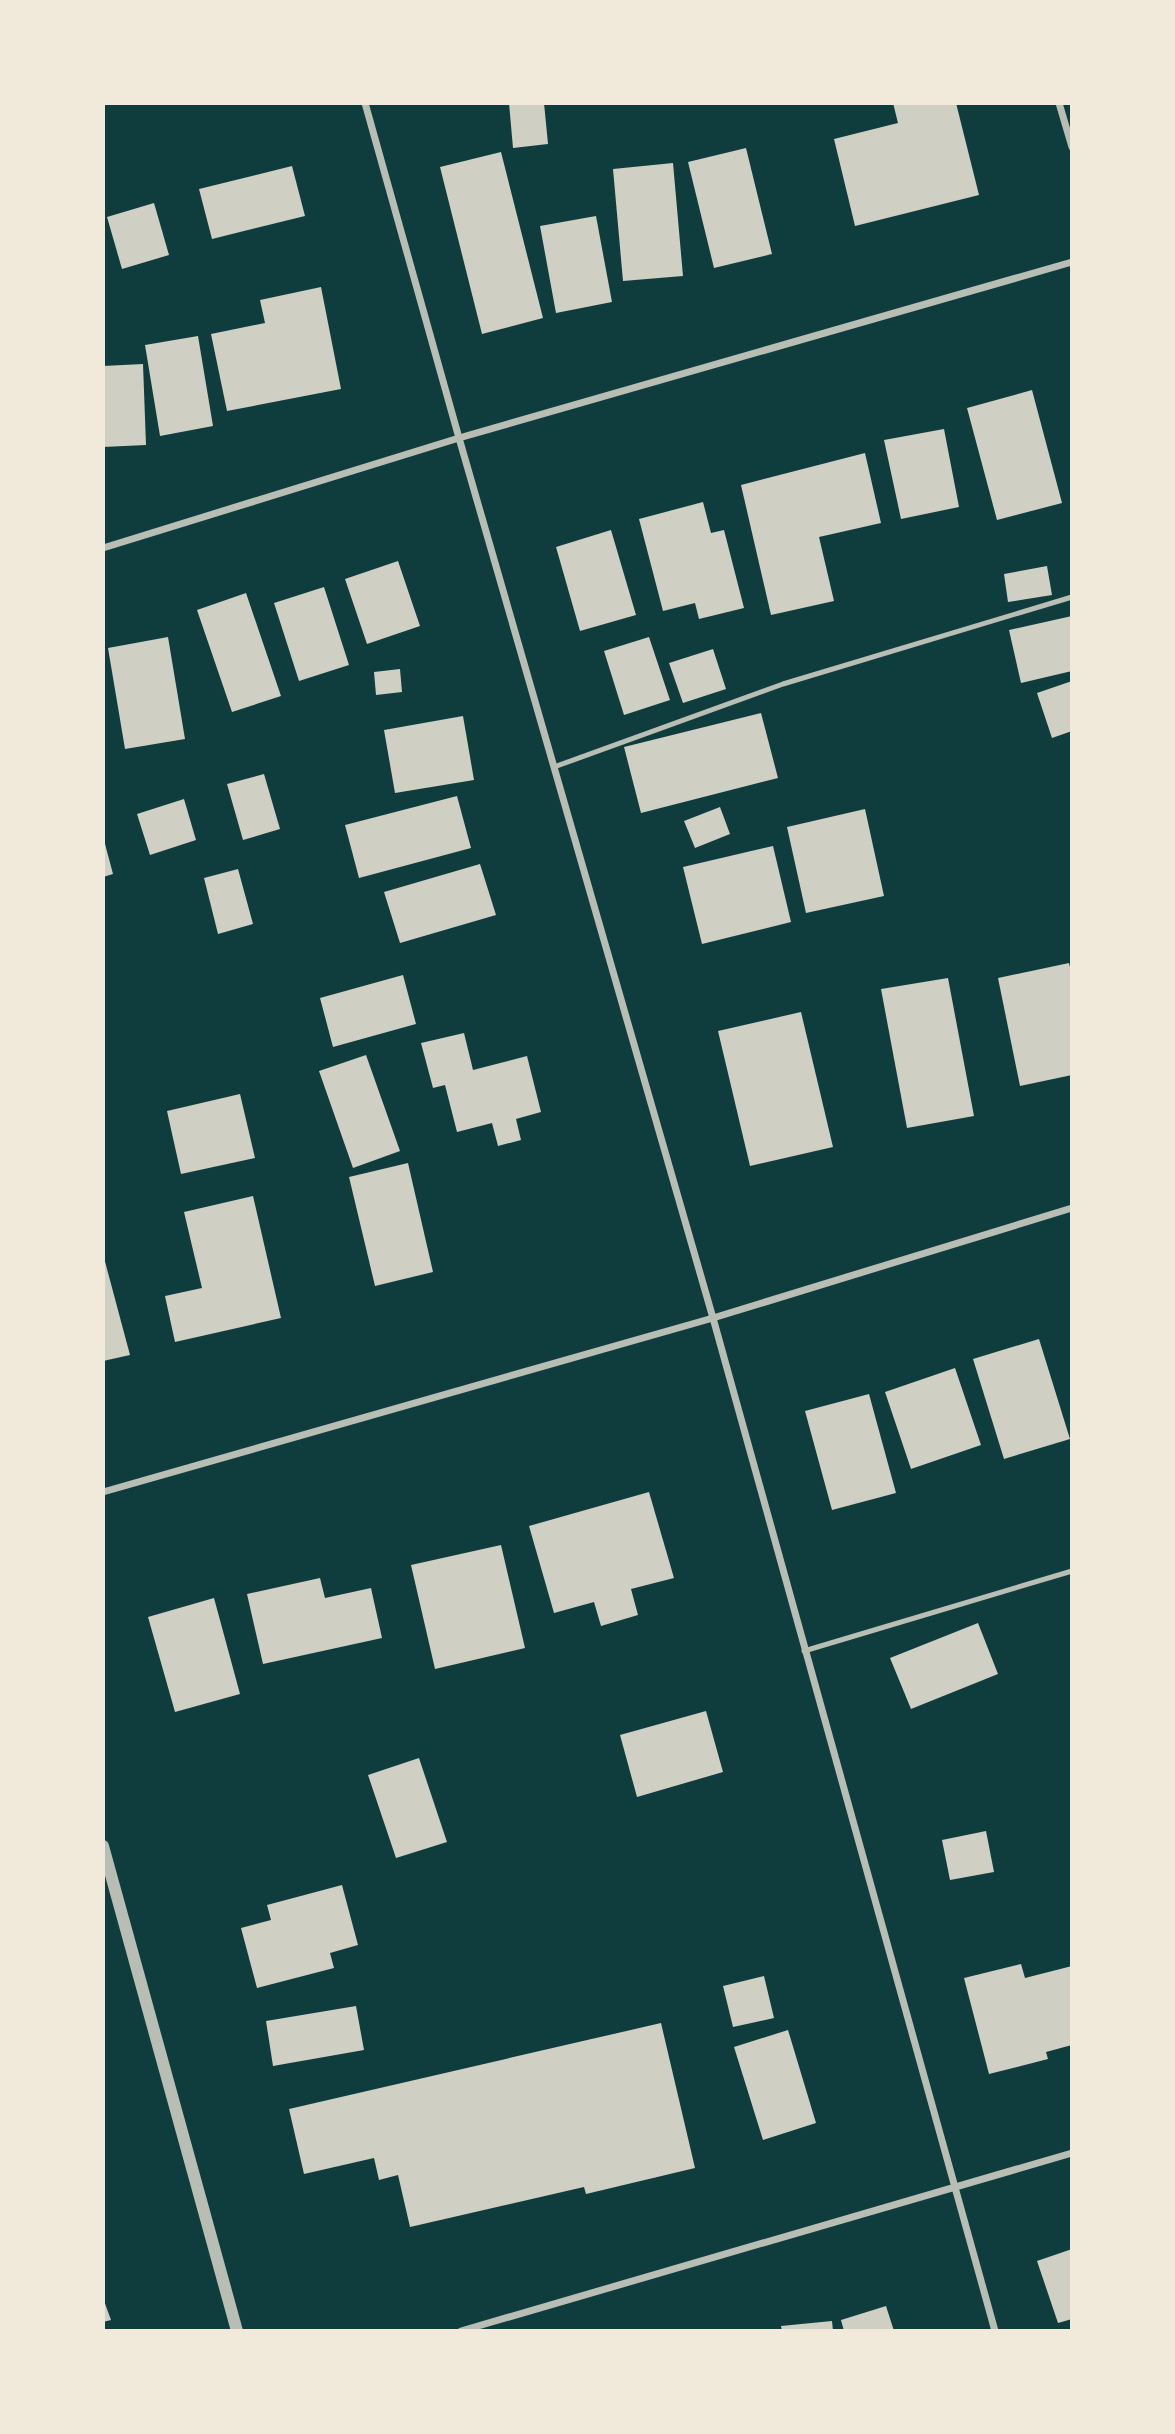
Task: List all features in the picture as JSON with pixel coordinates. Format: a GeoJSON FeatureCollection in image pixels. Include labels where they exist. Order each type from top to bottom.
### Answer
{"type":"FeatureCollection","features":[{"type":"Feature","properties":{"kind":"street"},"geometry":{"type":"LineString","coordinates":[[365,103],[713,1318],[995,2331]]}},
{"type":"Feature","properties":{"kind":"street"},"geometry":{"type":"LineString","coordinates":[[1059,103],[1072,147]]}},
{"type":"Feature","properties":{"kind":"street"},"geometry":{"type":"LineString","coordinates":[[103,548],[459,438],[1072,262]]}},
{"type":"Feature","properties":{"kind":"street"},"geometry":{"type":"LineString","coordinates":[[103,1492],[713,1318],[1072,1208]]}},
{"type":"Feature","properties":{"kind":"street"},"geometry":{"type":"LineString","coordinates":[[103,1846],[237,2331]]}},
{"type":"Feature","properties":{"kind":"street"},"geometry":{"type":"LineString","coordinates":[[461,2331],[1072,2153]]}},
{"type":"Feature","properties":{"kind":"lane"},"geometry":{"type":"LineString","coordinates":[[554,767],[783,684],[1072,597]]}},
{"type":"Feature","properties":{"kind":"lane"},"geometry":{"type":"LineString","coordinates":[[804,1651],[1072,1571]]}},
{"type":"Feature","properties":{"kind":"building"},"geometry":{"type":"Polygon","coordinates":[[[509,103],[544,103],[548,144],[513,148],[509,103]]]}},
{"type":"Feature","properties":{"kind":"building"},"geometry":{"type":"Polygon","coordinates":[[[893,103],[956,103],[979,195],[855,226],[834,139],[898,123],[893,103]]]}},
{"type":"Feature","properties":{"kind":"building"},"geometry":{"type":"Polygon","coordinates":[[[746,148],[772,254],[714,268],[688,162],[746,148]]]}},
{"type":"Feature","properties":{"kind":"building"},"geometry":{"type":"Polygon","coordinates":[[[501,152],[543,318],[482,334],[440,167],[501,152]]]}},
{"type":"Feature","properties":{"kind":"building"},"geometry":{"type":"Polygon","coordinates":[[[673,163],[683,276],[623,281],[613,169],[673,163]]]}},
{"type":"Feature","properties":{"kind":"building"},"geometry":{"type":"Polygon","coordinates":[[[292,166],[305,216],[212,239],[199,189],[292,166]]]}},
{"type":"Feature","properties":{"kind":"building"},"geometry":{"type":"Polygon","coordinates":[[[154,203],[169,255],[122,269],[107,217],[154,203]]]}},
{"type":"Feature","properties":{"kind":"building"},"geometry":{"type":"Polygon","coordinates":[[[596,216],[612,302],[556,313],[540,226],[596,216]]]}},
{"type":"Feature","properties":{"kind":"building"},"geometry":{"type":"Polygon","coordinates":[[[321,287],[341,389],[227,411],[211,334],[265,323],[260,300],[321,287]]]}},
{"type":"Feature","properties":{"kind":"building"},"geometry":{"type":"Polygon","coordinates":[[[198,336],[213,426],[160,436],[145,345],[198,336]]]}},
{"type":"Feature","properties":{"kind":"building"},"geometry":{"type":"Polygon","coordinates":[[[143,364],[146,445],[103,447],[103,366],[143,364]]]}},
{"type":"Feature","properties":{"kind":"building"},"geometry":{"type":"Polygon","coordinates":[[[1032,390],[1062,503],[997,520],[967,408],[1032,390]]]}},
{"type":"Feature","properties":{"kind":"building"},"geometry":{"type":"Polygon","coordinates":[[[944,429],[959,507],[901,519],[884,440],[944,429]]]}},
{"type":"Feature","properties":{"kind":"building"},"geometry":{"type":"Polygon","coordinates":[[[865,453],[881,523],[819,537],[834,601],[771,615],[741,485],[865,453]]]}},
{"type":"Feature","properties":{"kind":"building"},"geometry":{"type":"Polygon","coordinates":[[[703,502],[711,533],[724,530],[744,608],[699,619],[695,603],[663,611],[639,519],[703,502]]]}},
{"type":"Feature","properties":{"kind":"building"},"geometry":{"type":"Polygon","coordinates":[[[611,530],[636,615],[580,631],[556,547],[611,530]]]}},
{"type":"Feature","properties":{"kind":"building"},"geometry":{"type":"Polygon","coordinates":[[[398,561],[420,626],[367,644],[345,579],[398,561]]]}},
{"type":"Feature","properties":{"kind":"building"},"geometry":{"type":"Polygon","coordinates":[[[1047,566],[1052,595],[1008,602],[1004,574],[1047,566]]]}},
{"type":"Feature","properties":{"kind":"building"},"geometry":{"type":"Polygon","coordinates":[[[324,587],[349,665],[299,681],[274,603],[324,587]]]}},
{"type":"Feature","properties":{"kind":"building"},"geometry":{"type":"Polygon","coordinates":[[[246,593],[281,696],[232,712],[197,610],[246,593]]]}},
{"type":"Feature","properties":{"kind":"building"},"geometry":{"type":"Polygon","coordinates":[[[1072,616],[1072,671],[1021,683],[1009,630],[1072,616]]]}},
{"type":"Feature","properties":{"kind":"building"},"geometry":{"type":"Polygon","coordinates":[[[168,637],[185,739],[125,749],[108,648],[168,637]]]}},
{"type":"Feature","properties":{"kind":"building"},"geometry":{"type":"Polygon","coordinates":[[[649,637],[670,700],[624,715],[604,651],[649,637]]]}},
{"type":"Feature","properties":{"kind":"building"},"geometry":{"type":"Polygon","coordinates":[[[713,649],[726,689],[683,703],[669,663],[713,649]]]}},
{"type":"Feature","properties":{"kind":"building"},"geometry":{"type":"Polygon","coordinates":[[[400,669],[402,692],[376,695],[374,672],[400,669]]]}},
{"type":"Feature","properties":{"kind":"building"},"geometry":{"type":"Polygon","coordinates":[[[1072,681],[1072,731],[1052,738],[1037,693],[1072,681]]]}},
{"type":"Feature","properties":{"kind":"building"},"geometry":{"type":"Polygon","coordinates":[[[761,713],[778,778],[641,813],[624,747],[761,713]]]}},
{"type":"Feature","properties":{"kind":"building"},"geometry":{"type":"Polygon","coordinates":[[[463,716],[474,780],[395,793],[384,730],[463,716]]]}},
{"type":"Feature","properties":{"kind":"building"},"geometry":{"type":"Polygon","coordinates":[[[264,774],[280,829],[243,840],[227,784],[264,774]]]}},
{"type":"Feature","properties":{"kind":"building"},"geometry":{"type":"Polygon","coordinates":[[[457,796],[471,848],[359,878],[345,825],[457,796]]]}},
{"type":"Feature","properties":{"kind":"building"},"geometry":{"type":"Polygon","coordinates":[[[184,799],[196,840],[150,855],[137,814],[184,799]]]}},
{"type":"Feature","properties":{"kind":"building"},"geometry":{"type":"Polygon","coordinates":[[[720,807],[730,834],[695,848],[684,821],[720,807]]]}},
{"type":"Feature","properties":{"kind":"building"},"geometry":{"type":"Polygon","coordinates":[[[865,809],[884,896],[806,913],[787,827],[865,809]]]}},
{"type":"Feature","properties":{"kind":"building"},"geometry":{"type":"Polygon","coordinates":[[[103,841],[113,874],[103,877],[103,841]]]}},
{"type":"Feature","properties":{"kind":"building"},"geometry":{"type":"Polygon","coordinates":[[[773,846],[791,922],[702,944],[683,867],[773,846]]]}},
{"type":"Feature","properties":{"kind":"building"},"geometry":{"type":"Polygon","coordinates":[[[480,864],[496,915],[400,943],[384,892],[480,864]]]}},
{"type":"Feature","properties":{"kind":"building"},"geometry":{"type":"Polygon","coordinates":[[[238,869],[253,924],[218,934],[204,878],[238,869]]]}},
{"type":"Feature","properties":{"kind":"building"},"geometry":{"type":"Polygon","coordinates":[[[1069,963],[1072,976],[1072,1075],[1020,1086],[998,978],[1069,963]]]}},
{"type":"Feature","properties":{"kind":"building"},"geometry":{"type":"Polygon","coordinates":[[[403,975],[416,1024],[333,1047],[320,998],[403,975]]]}},
{"type":"Feature","properties":{"kind":"building"},"geometry":{"type":"Polygon","coordinates":[[[948,978],[974,1116],[907,1128],[881,989],[948,978]]]}},
{"type":"Feature","properties":{"kind":"building"},"geometry":{"type":"Polygon","coordinates":[[[801,1012],[833,1147],[750,1166],[718,1031],[801,1012]]]}},
{"type":"Feature","properties":{"kind":"building"},"geometry":{"type":"Polygon","coordinates":[[[464,1033],[473,1070],[527,1056],[541,1112],[516,1119],[521,1140],[498,1146],[492,1123],[457,1132],[445,1085],[433,1088],[421,1043],[464,1033]]]}},
{"type":"Feature","properties":{"kind":"building"},"geometry":{"type":"Polygon","coordinates":[[[366,1055],[400,1151],[353,1168],[319,1071],[366,1055]]]}},
{"type":"Feature","properties":{"kind":"building"},"geometry":{"type":"Polygon","coordinates":[[[240,1094],[255,1158],[181,1174],[167,1111],[240,1094]]]}},
{"type":"Feature","properties":{"kind":"building"},"geometry":{"type":"Polygon","coordinates":[[[408,1163],[433,1272],[375,1286],[349,1177],[408,1163]]]}},
{"type":"Feature","properties":{"kind":"building"},"geometry":{"type":"Polygon","coordinates":[[[253,1196],[281,1318],[175,1342],[165,1296],[202,1288],[184,1212],[253,1196]]]}},
{"type":"Feature","properties":{"kind":"building"},"geometry":{"type":"Polygon","coordinates":[[[103,1254],[130,1355],[103,1361],[103,1254]]]}},
{"type":"Feature","properties":{"kind":"building"},"geometry":{"type":"Polygon","coordinates":[[[1039,1339],[1070,1439],[1004,1459],[973,1359],[1039,1339]]]}},
{"type":"Feature","properties":{"kind":"building"},"geometry":{"type":"Polygon","coordinates":[[[955,1368],[981,1445],[911,1469],[885,1392],[955,1368]]]}},
{"type":"Feature","properties":{"kind":"building"},"geometry":{"type":"Polygon","coordinates":[[[869,1394],[896,1493],[832,1510],[805,1411],[869,1394]]]}},
{"type":"Feature","properties":{"kind":"building"},"geometry":{"type":"Polygon","coordinates":[[[649,1492],[674,1578],[631,1589],[638,1615],[601,1626],[594,1602],[554,1613],[529,1526],[649,1492]]]}},
{"type":"Feature","properties":{"kind":"building"},"geometry":{"type":"Polygon","coordinates":[[[501,1545],[525,1648],[435,1669],[411,1565],[501,1545]]]}},
{"type":"Feature","properties":{"kind":"building"},"geometry":{"type":"Polygon","coordinates":[[[320,1578],[325,1598],[371,1588],[382,1638],[263,1664],[247,1594],[320,1578]]]}},
{"type":"Feature","properties":{"kind":"building"},"geometry":{"type":"Polygon","coordinates":[[[214,1598],[240,1694],[175,1712],[148,1617],[214,1598]]]}},
{"type":"Feature","properties":{"kind":"building"},"geometry":{"type":"Polygon","coordinates":[[[978,1623],[998,1674],[911,1709],[890,1658],[978,1623]]]}},
{"type":"Feature","properties":{"kind":"building"},"geometry":{"type":"Polygon","coordinates":[[[706,1711],[723,1772],[637,1797],[620,1735],[706,1711]]]}},
{"type":"Feature","properties":{"kind":"building"},"geometry":{"type":"Polygon","coordinates":[[[419,1758],[447,1842],[396,1858],[368,1775],[419,1758]]]}},
{"type":"Feature","properties":{"kind":"building"},"geometry":{"type":"Polygon","coordinates":[[[986,1831],[994,1872],[950,1880],[942,1840],[986,1831]]]}},
{"type":"Feature","properties":{"kind":"building"},"geometry":{"type":"Polygon","coordinates":[[[342,1885],[358,1945],[330,1953],[334,1968],[257,1988],[241,1928],[271,1920],[267,1905],[342,1885]]]}},
{"type":"Feature","properties":{"kind":"building"},"geometry":{"type":"Polygon","coordinates":[[[1021,1964],[1025,1978],[1072,1966],[1072,2045],[1046,2052],[1048,2059],[989,2074],[964,1978],[1021,1964]]]}},
{"type":"Feature","properties":{"kind":"building"},"geometry":{"type":"Polygon","coordinates":[[[764,1976],[774,2018],[733,2027],[723,1986],[764,1976]]]}},
{"type":"Feature","properties":{"kind":"building"},"geometry":{"type":"Polygon","coordinates":[[[356,2006],[364,2050],[273,2066],[266,2021],[356,2006]]]}},
{"type":"Feature","properties":{"kind":"building"},"geometry":{"type":"Polygon","coordinates":[[[661,2023],[695,2168],[586,2194],[584,2187],[410,2227],[398,2175],[379,2180],[374,2158],[304,2174],[289,2109],[661,2023]]]}},
{"type":"Feature","properties":{"kind":"building"},"geometry":{"type":"Polygon","coordinates":[[[788,2030],[816,2123],[763,2140],[734,2047],[788,2030]]]}},
{"type":"Feature","properties":{"kind":"building"},"geometry":{"type":"Polygon","coordinates":[[[1072,2249],[1072,2319],[1058,2323],[1037,2261],[1072,2249]]]}},
{"type":"Feature","properties":{"kind":"building"},"geometry":{"type":"Polygon","coordinates":[[[103,2298],[111,2320],[103,2322],[103,2298]]]}},
{"type":"Feature","properties":{"kind":"building"},"geometry":{"type":"Polygon","coordinates":[[[886,2306],[894,2331],[844,2331],[841,2320],[886,2306]]]}},
{"type":"Feature","properties":{"kind":"building"},"geometry":{"type":"Polygon","coordinates":[[[832,2321],[833,2331],[782,2331],[781,2326],[832,2321]]]}}]}
